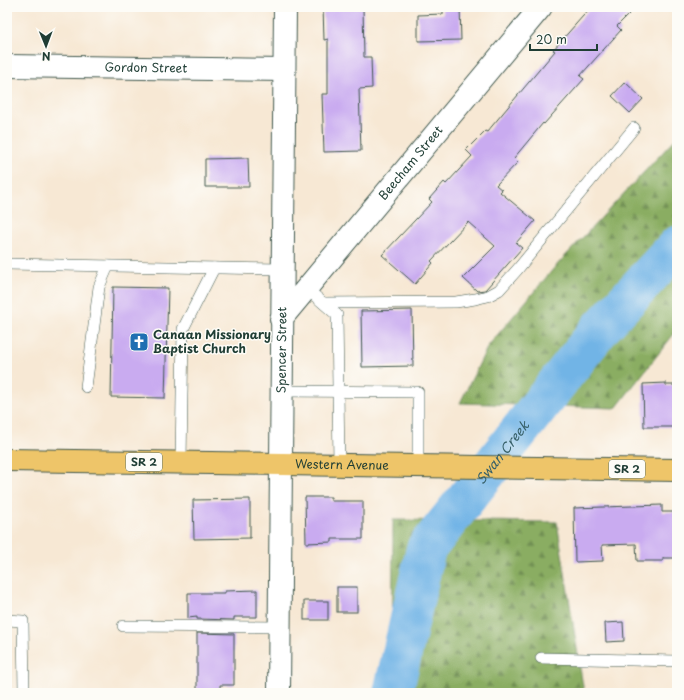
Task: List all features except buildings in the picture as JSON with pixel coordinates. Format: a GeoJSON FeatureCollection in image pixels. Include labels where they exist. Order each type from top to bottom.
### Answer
{"type":"FeatureCollection","features":[{"type":"Feature","properties":{"kind":"main road","name":"Western Avenue"},"geometry":{"type":"LineString","coordinates":[[7,460],[677,470]]}},
{"type":"Feature","properties":{"kind":"street","name":"Spencer Street"},"geometry":{"type":"LineString","coordinates":[[279,693],[281,269],[285,7]]}},
{"type":"Feature","properties":{"kind":"street","name":"Beecham Street"},"geometry":{"type":"LineString","coordinates":[[281,319],[541,7]]}},
{"type":"Feature","properties":{"kind":"street","name":"Gordon Street"},"geometry":{"type":"LineString","coordinates":[[7,66],[284,70]]}},
{"type":"Feature","properties":{"kind":"lane"},"geometry":{"type":"LineString","coordinates":[[324,303],[456,302],[488,296],[499,290],[634,128]]}},
{"type":"Feature","properties":{"kind":"lane"},"geometry":{"type":"LineString","coordinates":[[7,264],[281,269]]}},
{"type":"Feature","properties":{"kind":"lane"},"geometry":{"type":"LineString","coordinates":[[86,387],[99,286],[108,266]]}},
{"type":"Feature","properties":{"kind":"lane"},"geometry":{"type":"LineString","coordinates":[[182,462],[183,329],[214,268]]}},
{"type":"Feature","properties":{"kind":"lane"},"geometry":{"type":"LineString","coordinates":[[307,289],[337,315],[339,465]]}},
{"type":"Feature","properties":{"kind":"lane"},"geometry":{"type":"LineString","coordinates":[[281,391],[418,392],[426,466]]}},
{"type":"Feature","properties":{"kind":"lane"},"geometry":{"type":"LineString","coordinates":[[7,620],[23,621],[24,693]]}},
{"type":"Feature","properties":{"kind":"lane"},"geometry":{"type":"LineString","coordinates":[[122,626],[280,627]]}},
{"type":"Feature","properties":{"kind":"lane"},"geometry":{"type":"LineString","coordinates":[[541,658],[677,661]]}},
{"type":"Feature","properties":{"kind":"green space"},"geometry":{"type":"Polygon","coordinates":[[[677,137],[677,330],[616,408],[460,403],[488,346],[555,267],[677,137]]]}},
{"type":"Feature","properties":{"kind":"green space"},"geometry":{"type":"Polygon","coordinates":[[[393,520],[557,522],[584,693],[392,693],[393,520]]]}},
{"type":"Feature","properties":{"kind":"waterway","name":"Swan Creek"},"geometry":{"type":"LineString","coordinates":[[393,693],[426,549],[600,329],[677,246]]}},
{"type":"Feature","properties":{"kind":"place","name":"Canaan Missionary Baptist Church"},"geometry":{"type":"Point","coordinates":[139,342]}}]}
